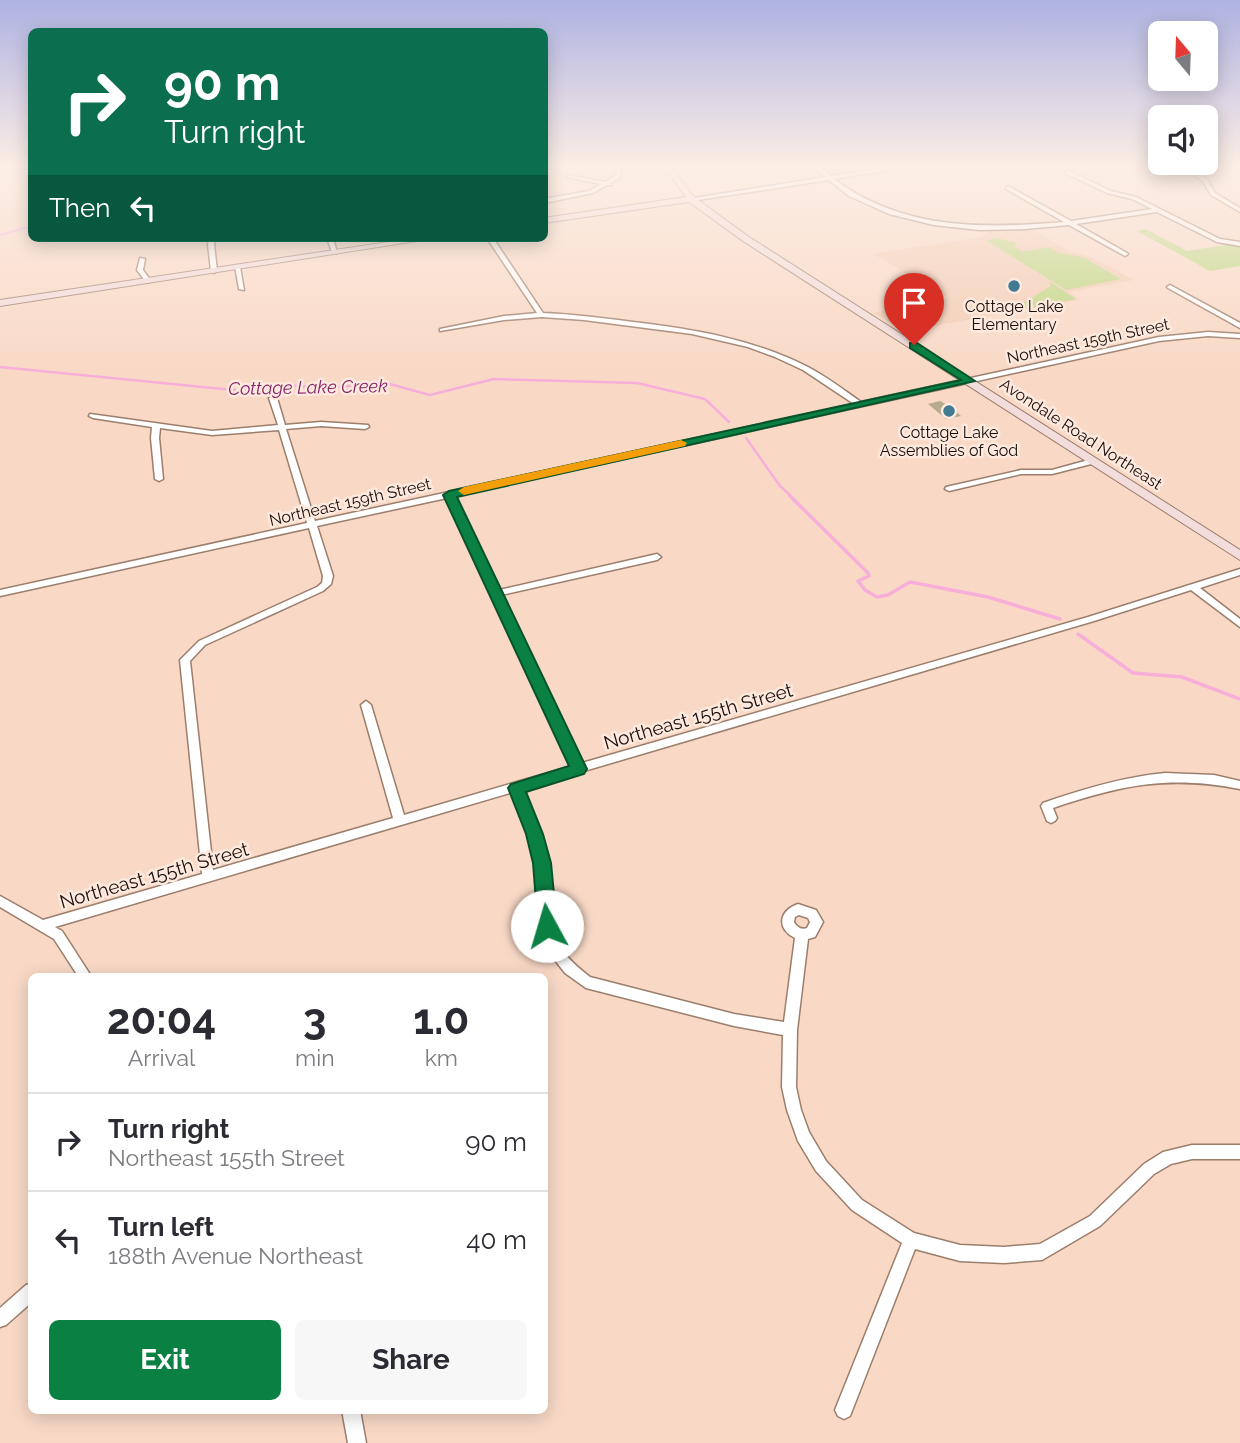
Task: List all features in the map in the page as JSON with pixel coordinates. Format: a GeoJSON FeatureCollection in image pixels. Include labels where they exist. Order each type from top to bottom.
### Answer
{"type":"FeatureCollection","features":[{"type":"Feature","properties":{"kind":"main road","name":"Avondale Road Northeast"},"geometry":{"type":"LineString","coordinates":[[740,234],[1240,556]]}},
{"type":"Feature","properties":{"kind":"main road"},"geometry":{"type":"LineString","coordinates":[[0,303],[406,242]]}},
{"type":"Feature","properties":{"kind":"street"},"geometry":{"type":"LineString","coordinates":[[1091,234],[1125,254]]}},
{"type":"Feature","properties":{"kind":"street"},"geometry":{"type":"LineString","coordinates":[[1210,234],[1230,244],[1240,244]]}},
{"type":"Feature","properties":{"kind":"street"},"geometry":{"type":"LineString","coordinates":[[212,242],[214,271]]}},
{"type":"Feature","properties":{"kind":"street"},"geometry":{"type":"LineString","coordinates":[[331,242],[335,253]]}},
{"type":"Feature","properties":{"kind":"street"},"geometry":{"type":"LineString","coordinates":[[493,242],[541,315]]}},
{"type":"Feature","properties":{"kind":"street"},"geometry":{"type":"LineString","coordinates":[[142,259],[140,270],[148,281]]}},
{"type":"Feature","properties":{"kind":"street"},"geometry":{"type":"LineString","coordinates":[[237,267],[242,289]]}},
{"type":"Feature","properties":{"kind":"street"},"geometry":{"type":"LineString","coordinates":[[1170,287],[1240,326]]}},
{"type":"Feature","properties":{"kind":"street"},"geometry":{"type":"LineString","coordinates":[[442,330],[541,315],[654,326],[724,338],[787,359],[815,372],[861,405]]}},
{"type":"Feature","properties":{"kind":"street","name":"Northeast 159th Street"},"geometry":{"type":"LineString","coordinates":[[0,593],[1184,335],[1240,336]]}},
{"type":"Feature","properties":{"kind":"street"},"geometry":{"type":"LineString","coordinates":[[208,878],[185,660],[192,649],[202,643],[320,589],[326,584],[328,576],[273,398]]}},
{"type":"Feature","properties":{"kind":"street"},"geometry":{"type":"LineString","coordinates":[[93,416],[212,433],[345,424],[365,427]]}},
{"type":"Feature","properties":{"kind":"street"},"geometry":{"type":"LineString","coordinates":[[156,426],[159,479]]}},
{"type":"Feature","properties":{"kind":"street"},"geometry":{"type":"LineString","coordinates":[[949,489],[1021,472],[1052,472],[1092,461]]}},
{"type":"Feature","properties":{"kind":"street"},"geometry":{"type":"LineString","coordinates":[[449,495],[498,593],[579,769]]}},
{"type":"Feature","properties":{"kind":"street"},"geometry":{"type":"LineString","coordinates":[[498,593],[657,557]]}},
{"type":"Feature","properties":{"kind":"street","name":"Northeast 155th Street"},"geometry":{"type":"LineString","coordinates":[[43,925],[517,788],[1194,588],[1240,572]]}},
{"type":"Feature","properties":{"kind":"street"},"geometry":{"type":"LineString","coordinates":[[1194,588],[1240,624]]}},
{"type":"Feature","properties":{"kind":"street"},"geometry":{"type":"LineString","coordinates":[[366,705],[400,821]]}},
{"type":"Feature","properties":{"kind":"street"},"geometry":{"type":"LineString","coordinates":[[1051,818],[1047,806],[1103,786],[1145,778],[1182,776],[1240,785]]}},
{"type":"Feature","properties":{"kind":"street"},"geometry":{"type":"LineString","coordinates":[[517,788],[542,863],[550,940],[566,968],[586,982],[734,1020],[790,1030]]}},
{"type":"Feature","properties":{"kind":"street"},"geometry":{"type":"LineString","coordinates":[[0,901],[58,935],[83,973]]}},
{"type":"Feature","properties":{"kind":"street"},"geometry":{"type":"LineString","coordinates":[[802,935],[790,1030],[789,1087],[803,1136],[821,1166],[857,1205],[911,1240],[960,1253],[1003,1255],[1042,1252],[1095,1221],[1149,1169],[1168,1157],[1192,1152],[1240,1152]]}},
{"type":"Feature","properties":{"kind":"street"},"geometry":{"type":"LineString","coordinates":[[844,1410],[911,1240]]}},
{"type":"Feature","properties":{"kind":"street"},"geometry":{"type":"LineString","coordinates":[[0,1320],[28,1295]]}},
{"type":"Feature","properties":{"kind":"street"},"geometry":{"type":"LineString","coordinates":[[352,1414],[357,1443]]}},
{"type":"Feature","properties":{"kind":"shaded area","name":"Cottage Lake Elementary"},"geometry":{"type":"Polygon","coordinates":[[[985,234],[1041,234],[1069,251],[1091,257],[1134,280],[1069,292],[1079,300],[905,331],[873,313],[948,298],[873,254],[985,234]]]}},
{"type":"Feature","properties":{"kind":"green space"},"geometry":{"type":"Polygon","coordinates":[[[1143,234],[1156,234],[1187,251],[1226,245],[1240,246],[1240,266],[1210,271],[1143,234]]]}},
{"type":"Feature","properties":{"kind":"green space"},"geometry":{"type":"Polygon","coordinates":[[[996,238],[1017,243],[1014,247],[1022,250],[1021,252],[1049,247],[1059,253],[1083,257],[1121,279],[1066,290],[987,241],[996,238]]]}},
{"type":"Feature","properties":{"kind":"green space"},"geometry":{"type":"Polygon","coordinates":[[[1049,281],[1076,299],[1017,310],[1015,308],[1051,286],[1049,281]]]}},
{"type":"Feature","properties":{"kind":"building","name":"Cottage Lake Assemblies of God"},"geometry":{"type":"Polygon","coordinates":[[[940,401],[961,416],[946,419],[928,404],[940,401]]]}},
{"type":"Feature","properties":{"kind":"waterway","name":"Cottage Lake Creek"},"geometry":{"type":"LineString","coordinates":[[0,367],[243,391],[286,385],[322,388],[386,383],[430,395],[494,379],[637,383],[705,399],[729,422]]}},
{"type":"Feature","properties":{"kind":"waterway","name":"Cottage Lake Creek"},"geometry":{"type":"LineString","coordinates":[[746,438],[780,486],[792,497]]}},
{"type":"Feature","properties":{"kind":"waterway","name":"Cottage Lake Creek"},"geometry":{"type":"LineString","coordinates":[[790,496],[868,573],[869,576],[858,581],[865,590],[877,597],[888,595],[910,582],[988,597],[1060,619]]}},
{"type":"Feature","properties":{"kind":"waterway","name":"Cottage Lake Creek"},"geometry":{"type":"LineString","coordinates":[[1078,634],[1133,673],[1182,677],[1240,699]]}},
{"type":"Feature","properties":{"kind":"slow traffic"},"geometry":{"type":"LineString","coordinates":[[464,491],[681,443]]}},
{"type":"Feature","properties":{"kind":"place","name":"Cottage Lake Elementary"},"geometry":{"type":"Point","coordinates":[1014,286]}},
{"type":"Feature","properties":{"kind":"place","name":"Cottage Lake Assemblies of God"},"geometry":{"type":"Point","coordinates":[949,411]}},
{"type":"Feature","properties":{"kind":"route"},"geometry":{"type":"LineString","coordinates":[[547,926],[542,863],[517,788],[579,769],[498,593],[449,495],[970,381],[914,345]]}}]}
